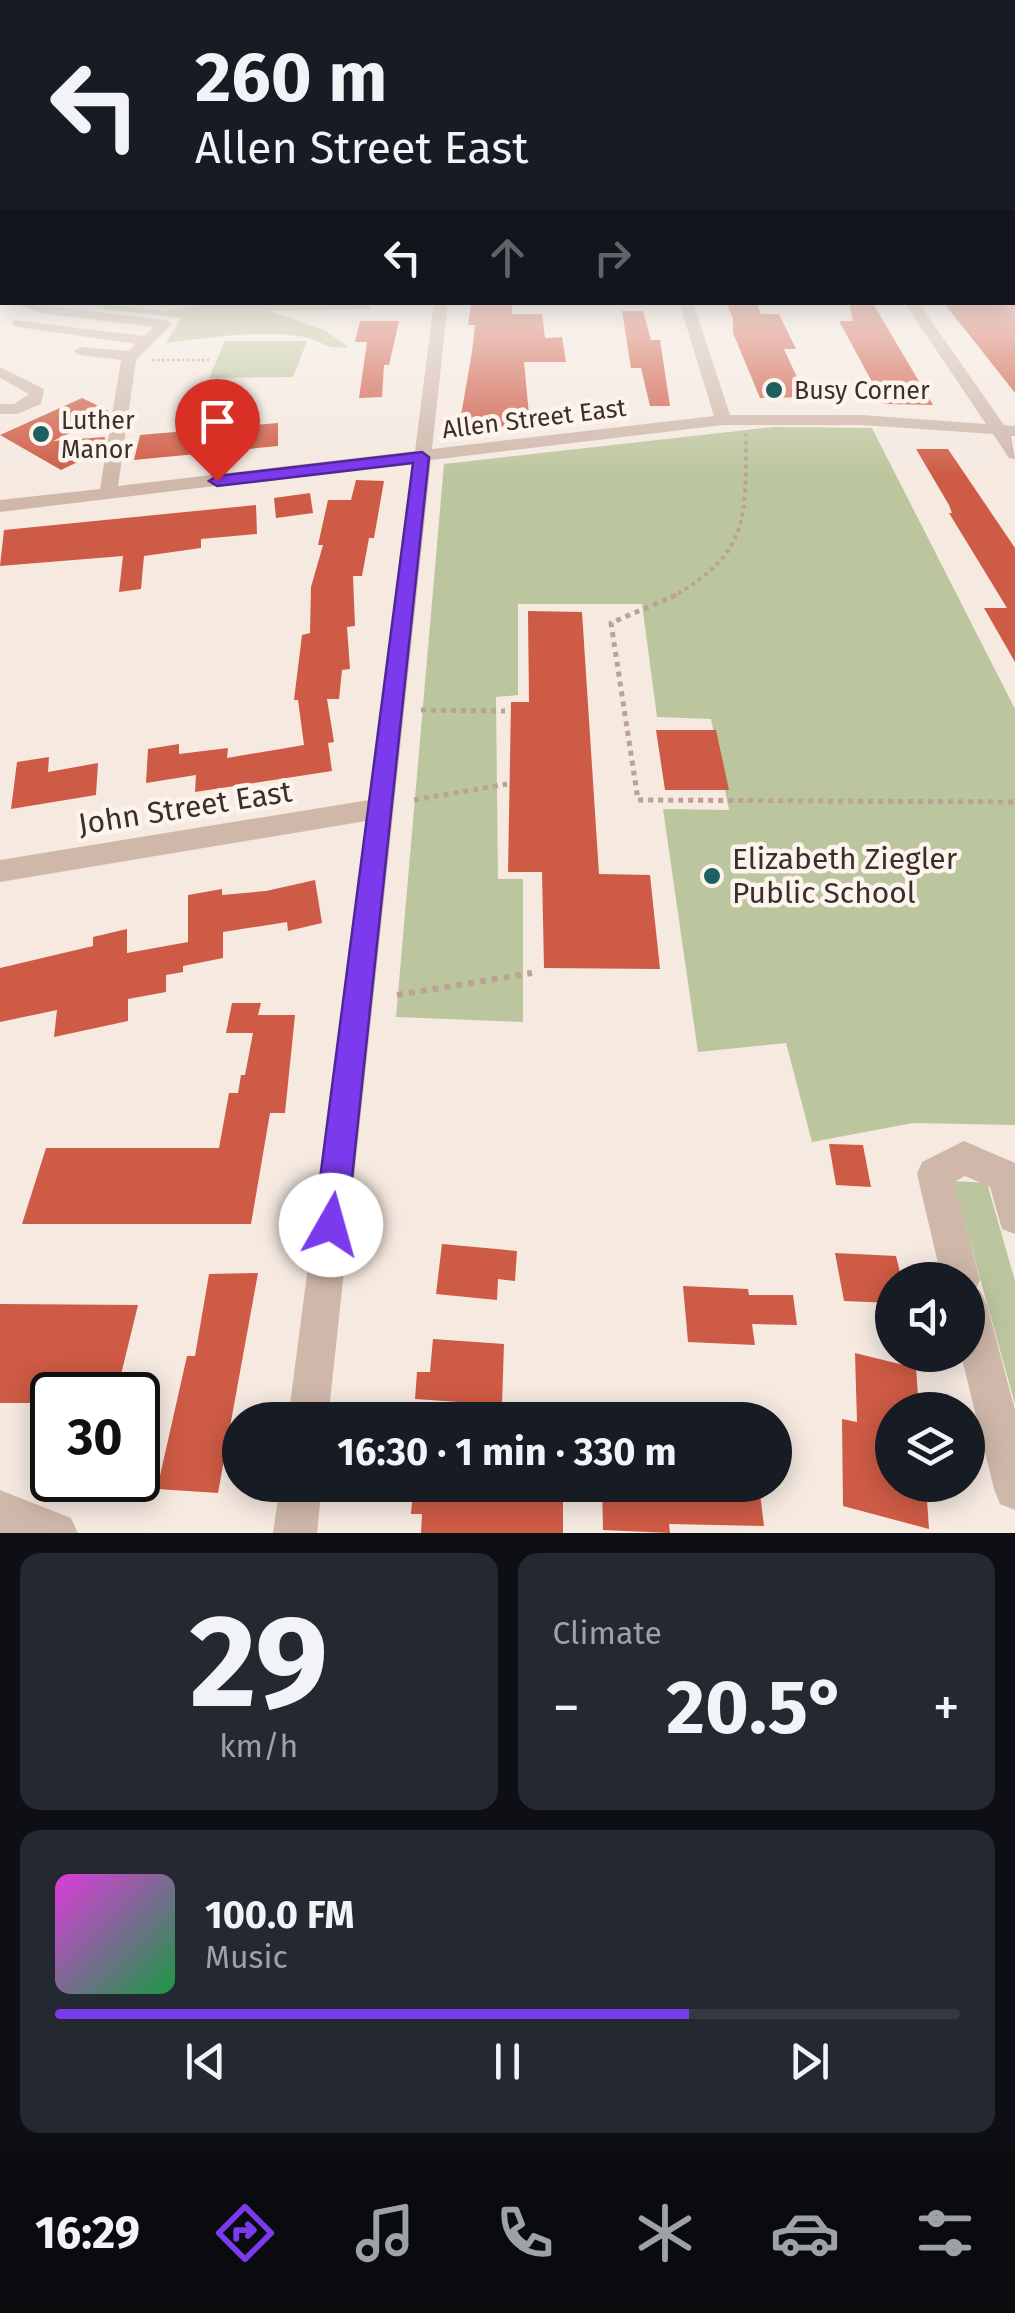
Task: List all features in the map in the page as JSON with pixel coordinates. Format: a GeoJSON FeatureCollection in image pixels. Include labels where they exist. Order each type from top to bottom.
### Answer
{"type":"FeatureCollection","features":[{"type":"Feature","properties":{"kind":"street"},"geometry":{"type":"LineString","coordinates":[[80,334],[146,340]]}},
{"type":"Feature","properties":{"kind":"street"},"geometry":{"type":"LineString","coordinates":[[108,494],[130,357],[154,334]]}},
{"type":"Feature","properties":{"kind":"street"},"geometry":{"type":"LineString","coordinates":[[310,1402],[437,334]]}},
{"type":"Feature","properties":{"kind":"street"},"geometry":{"type":"LineString","coordinates":[[696,334],[722,420]]}},
{"type":"Feature","properties":{"kind":"street"},"geometry":{"type":"LineString","coordinates":[[934,334],[1007,431],[1015,454]]}},
{"type":"Feature","properties":{"kind":"street"},"geometry":{"type":"LineString","coordinates":[[80,351],[130,357]]}},
{"type":"Feature","properties":{"kind":"street"},"geometry":{"type":"LineString","coordinates":[[0,372],[38,392],[35,401],[17,409],[0,409]]}},
{"type":"Feature","properties":{"kind":"street","name":"Allen Street East"},"geometry":{"type":"LineString","coordinates":[[0,506],[722,420],[862,420],[1007,431]]}},
{"type":"Feature","properties":{"kind":"street","name":"John Street East"},"geometry":{"type":"LineString","coordinates":[[0,872],[380,808]]}},
{"type":"Feature","properties":{"kind":"street"},"geometry":{"type":"LineString","coordinates":[[956,1262],[934,1174],[964,1158],[1004,1176],[1015,1216]]}},
{"type":"Feature","properties":{"kind":"street"},"geometry":{"type":"LineString","coordinates":[[985,1371],[1015,1489]]}},
{"type":"Feature","properties":{"kind":"street"},"geometry":{"type":"LineString","coordinates":[[295,1533],[298,1502]]}},
{"type":"Feature","properties":{"kind":"street"},"geometry":{"type":"LineString","coordinates":[[0,1512],[56,1533]]}},
{"type":"Feature","properties":{"kind":"path"},"geometry":{"type":"LineString","coordinates":[[130,357],[209,360]]}},
{"type":"Feature","properties":{"kind":"path"},"geometry":{"type":"LineString","coordinates":[[744,426],[745,511],[738,532],[698,583],[653,609],[611,623],[638,800],[1015,802]]}},
{"type":"Feature","properties":{"kind":"path"},"geometry":{"type":"LineString","coordinates":[[421,710],[506,711]]}},
{"type":"Feature","properties":{"kind":"path"},"geometry":{"type":"LineString","coordinates":[[414,800],[506,784]]}},
{"type":"Feature","properties":{"kind":"path"},"geometry":{"type":"LineString","coordinates":[[397,995],[532,974]]}},
{"type":"Feature","properties":{"kind":"green space"},"geometry":{"type":"Polygon","coordinates":[[[172,334],[329,334],[349,347],[272,334],[166,343],[172,334]]]}},
{"type":"Feature","properties":{"kind":"green space"},"geometry":{"type":"Polygon","coordinates":[[[225,341],[307,341],[293,377],[209,378],[225,341]]]}},
{"type":"Feature","properties":{"kind":"green space","name":"Elizabeth Ziegler Public School"},"geometry":{"type":"Polygon","coordinates":[[[774,427],[872,428],[1015,709],[1015,1125],[913,1123],[812,1142],[786,1043],[698,1052],[663,809],[729,810],[711,719],[657,717],[642,604],[518,604],[518,695],[496,697],[498,879],[523,879],[523,1022],[396,1017],[444,464],[774,427]]]}},
{"type":"Feature","properties":{"kind":"green space"},"geometry":{"type":"Polygon","coordinates":[[[953,1181],[987,1183],[1015,1281],[1015,1404],[985,1296],[985,1262],[976,1262],[953,1181]]]}},
{"type":"Feature","properties":{"kind":"building"},"geometry":{"type":"Polygon","coordinates":[[[357,334],[396,334],[389,365],[384,365],[382,397],[359,398],[367,342],[355,342],[357,334]]]}},
{"type":"Feature","properties":{"kind":"building"},"geometry":{"type":"Polygon","coordinates":[[[474,334],[544,334],[545,338],[562,337],[566,362],[524,362],[530,425],[487,428],[487,421],[460,421],[474,334]]]}},
{"type":"Feature","properties":{"kind":"building"},"geometry":{"type":"Polygon","coordinates":[[[626,334],[649,334],[651,340],[660,340],[670,406],[650,406],[641,368],[631,368],[626,334]]]}},
{"type":"Feature","properties":{"kind":"building"},"geometry":{"type":"Polygon","coordinates":[[[733,334],[788,334],[796,349],[784,349],[806,397],[760,398],[733,334]]]}},
{"type":"Feature","properties":{"kind":"building"},"geometry":{"type":"Polygon","coordinates":[[[846,334],[891,334],[933,405],[884,404],[846,334]]]}},
{"type":"Feature","properties":{"kind":"building"},"geometry":{"type":"Polygon","coordinates":[[[968,334],[1015,334],[1015,393],[968,334]]]}},
{"type":"Feature","properties":{"kind":"building","name":"Luther Manor"},"geometry":{"type":"Polygon","coordinates":[[[82,398],[109,411],[108,415],[53,441],[105,437],[103,450],[61,470],[0,435],[82,398]]]}},
{"type":"Feature","properties":{"kind":"building"},"geometry":{"type":"Polygon","coordinates":[[[278,423],[278,446],[134,460],[140,435],[278,423]]]}},
{"type":"Feature","properties":{"kind":"building"},"geometry":{"type":"Polygon","coordinates":[[[916,449],[948,449],[1015,548],[1015,662],[984,608],[1007,608],[949,513],[949,505],[916,449]]]}},
{"type":"Feature","properties":{"kind":"building"},"geometry":{"type":"Polygon","coordinates":[[[356,480],[384,481],[374,538],[369,538],[362,576],[353,576],[355,626],[347,627],[350,669],[342,670],[339,699],[327,699],[334,742],[328,743],[332,771],[195,792],[196,775],[146,783],[148,749],[179,744],[179,754],[228,748],[227,758],[304,745],[298,700],[294,700],[302,635],[310,633],[311,587],[323,545],[318,545],[328,500],[351,500],[356,480]]]}},
{"type":"Feature","properties":{"kind":"building"},"geometry":{"type":"Polygon","coordinates":[[[310,493],[313,513],[276,518],[274,498],[310,493]]]}},
{"type":"Feature","properties":{"kind":"building"},"geometry":{"type":"Polygon","coordinates":[[[256,505],[257,534],[201,539],[201,548],[144,556],[141,589],[119,592],[123,556],[0,566],[4,530],[256,505]]]}},
{"type":"Feature","properties":{"kind":"building","name":"Elizabeth Ziegler Public School"},"geometry":{"type":"Polygon","coordinates":[[[528,611],[582,612],[599,874],[650,875],[660,969],[544,968],[542,872],[508,872],[511,702],[529,702],[528,611]]]}},
{"type":"Feature","properties":{"kind":"building"},"geometry":{"type":"Polygon","coordinates":[[[656,730],[716,730],[729,790],[665,790],[656,730]]]}},
{"type":"Feature","properties":{"kind":"building"},"geometry":{"type":"Polygon","coordinates":[[[49,757],[48,772],[98,763],[96,795],[11,809],[17,762],[49,757]]]}},
{"type":"Feature","properties":{"kind":"building"},"geometry":{"type":"Polygon","coordinates":[[[315,880],[322,923],[288,931],[287,922],[223,932],[223,958],[183,966],[183,972],[166,975],[166,992],[128,999],[128,1021],[54,1037],[57,1010],[0,1022],[0,968],[93,946],[93,937],[127,929],[127,953],[188,942],[188,895],[222,889],[222,895],[266,891],[315,880]]]}},
{"type":"Feature","properties":{"kind":"building"},"geometry":{"type":"Polygon","coordinates":[[[232,1003],[261,1003],[258,1015],[295,1015],[285,1113],[270,1113],[251,1224],[22,1224],[46,1148],[219,1148],[229,1093],[238,1093],[253,1033],[226,1033],[232,1003]]]}},
{"type":"Feature","properties":{"kind":"building"},"geometry":{"type":"Polygon","coordinates":[[[829,1144],[863,1145],[871,1187],[836,1185],[829,1144]]]}},
{"type":"Feature","properties":{"kind":"building"},"geometry":{"type":"Polygon","coordinates":[[[442,1244],[517,1251],[515,1281],[498,1279],[497,1300],[436,1294],[442,1244]]]}},
{"type":"Feature","properties":{"kind":"building"},"geometry":{"type":"Polygon","coordinates":[[[835,1253],[896,1256],[898,1262],[875,1262],[875,1302],[844,1301],[835,1253]]]}},
{"type":"Feature","properties":{"kind":"building"},"geometry":{"type":"Polygon","coordinates":[[[258,1273],[235,1402],[222,1402],[222,1471],[218,1493],[160,1489],[187,1356],[195,1356],[209,1274],[258,1273]]]}},
{"type":"Feature","properties":{"kind":"building"},"geometry":{"type":"Polygon","coordinates":[[[683,1286],[748,1289],[749,1295],[793,1295],[797,1325],[752,1324],[755,1345],[688,1342],[683,1286]]]}},
{"type":"Feature","properties":{"kind":"building"},"geometry":{"type":"Polygon","coordinates":[[[0,1304],[138,1305],[122,1372],[30,1372],[30,1403],[0,1403],[0,1304]]]}},
{"type":"Feature","properties":{"kind":"building"},"geometry":{"type":"Polygon","coordinates":[[[433,1339],[504,1344],[502,1402],[415,1399],[417,1372],[430,1372],[433,1339]]]}},
{"type":"Feature","properties":{"kind":"building"},"geometry":{"type":"Polygon","coordinates":[[[855,1353],[875,1358],[875,1372],[916,1372],[918,1392],[875,1392],[875,1502],[927,1502],[929,1529],[843,1506],[842,1419],[857,1422],[855,1353]]]}},
{"type":"Feature","properties":{"kind":"building"},"geometry":{"type":"Polygon","coordinates":[[[412,1502],[563,1502],[563,1533],[421,1533],[422,1514],[411,1514],[412,1502]]]}},
{"type":"Feature","properties":{"kind":"building"},"geometry":{"type":"Polygon","coordinates":[[[602,1502],[761,1502],[764,1526],[669,1524],[670,1533],[603,1530],[602,1502]]]}},
{"type":"Feature","properties":{"kind":"place","name":"Busy Corner"},"geometry":{"type":"Point","coordinates":[774,390]}},
{"type":"Feature","properties":{"kind":"place","name":"Luther Manor"},"geometry":{"type":"Point","coordinates":[41,434]}},
{"type":"Feature","properties":{"kind":"place","name":"Elizabeth Ziegler Public School"},"geometry":{"type":"Point","coordinates":[712,876]}},
{"type":"Feature","properties":{"kind":"route"},"geometry":{"type":"LineString","coordinates":[[217,481],[422,457],[331,1225]]}}]}
